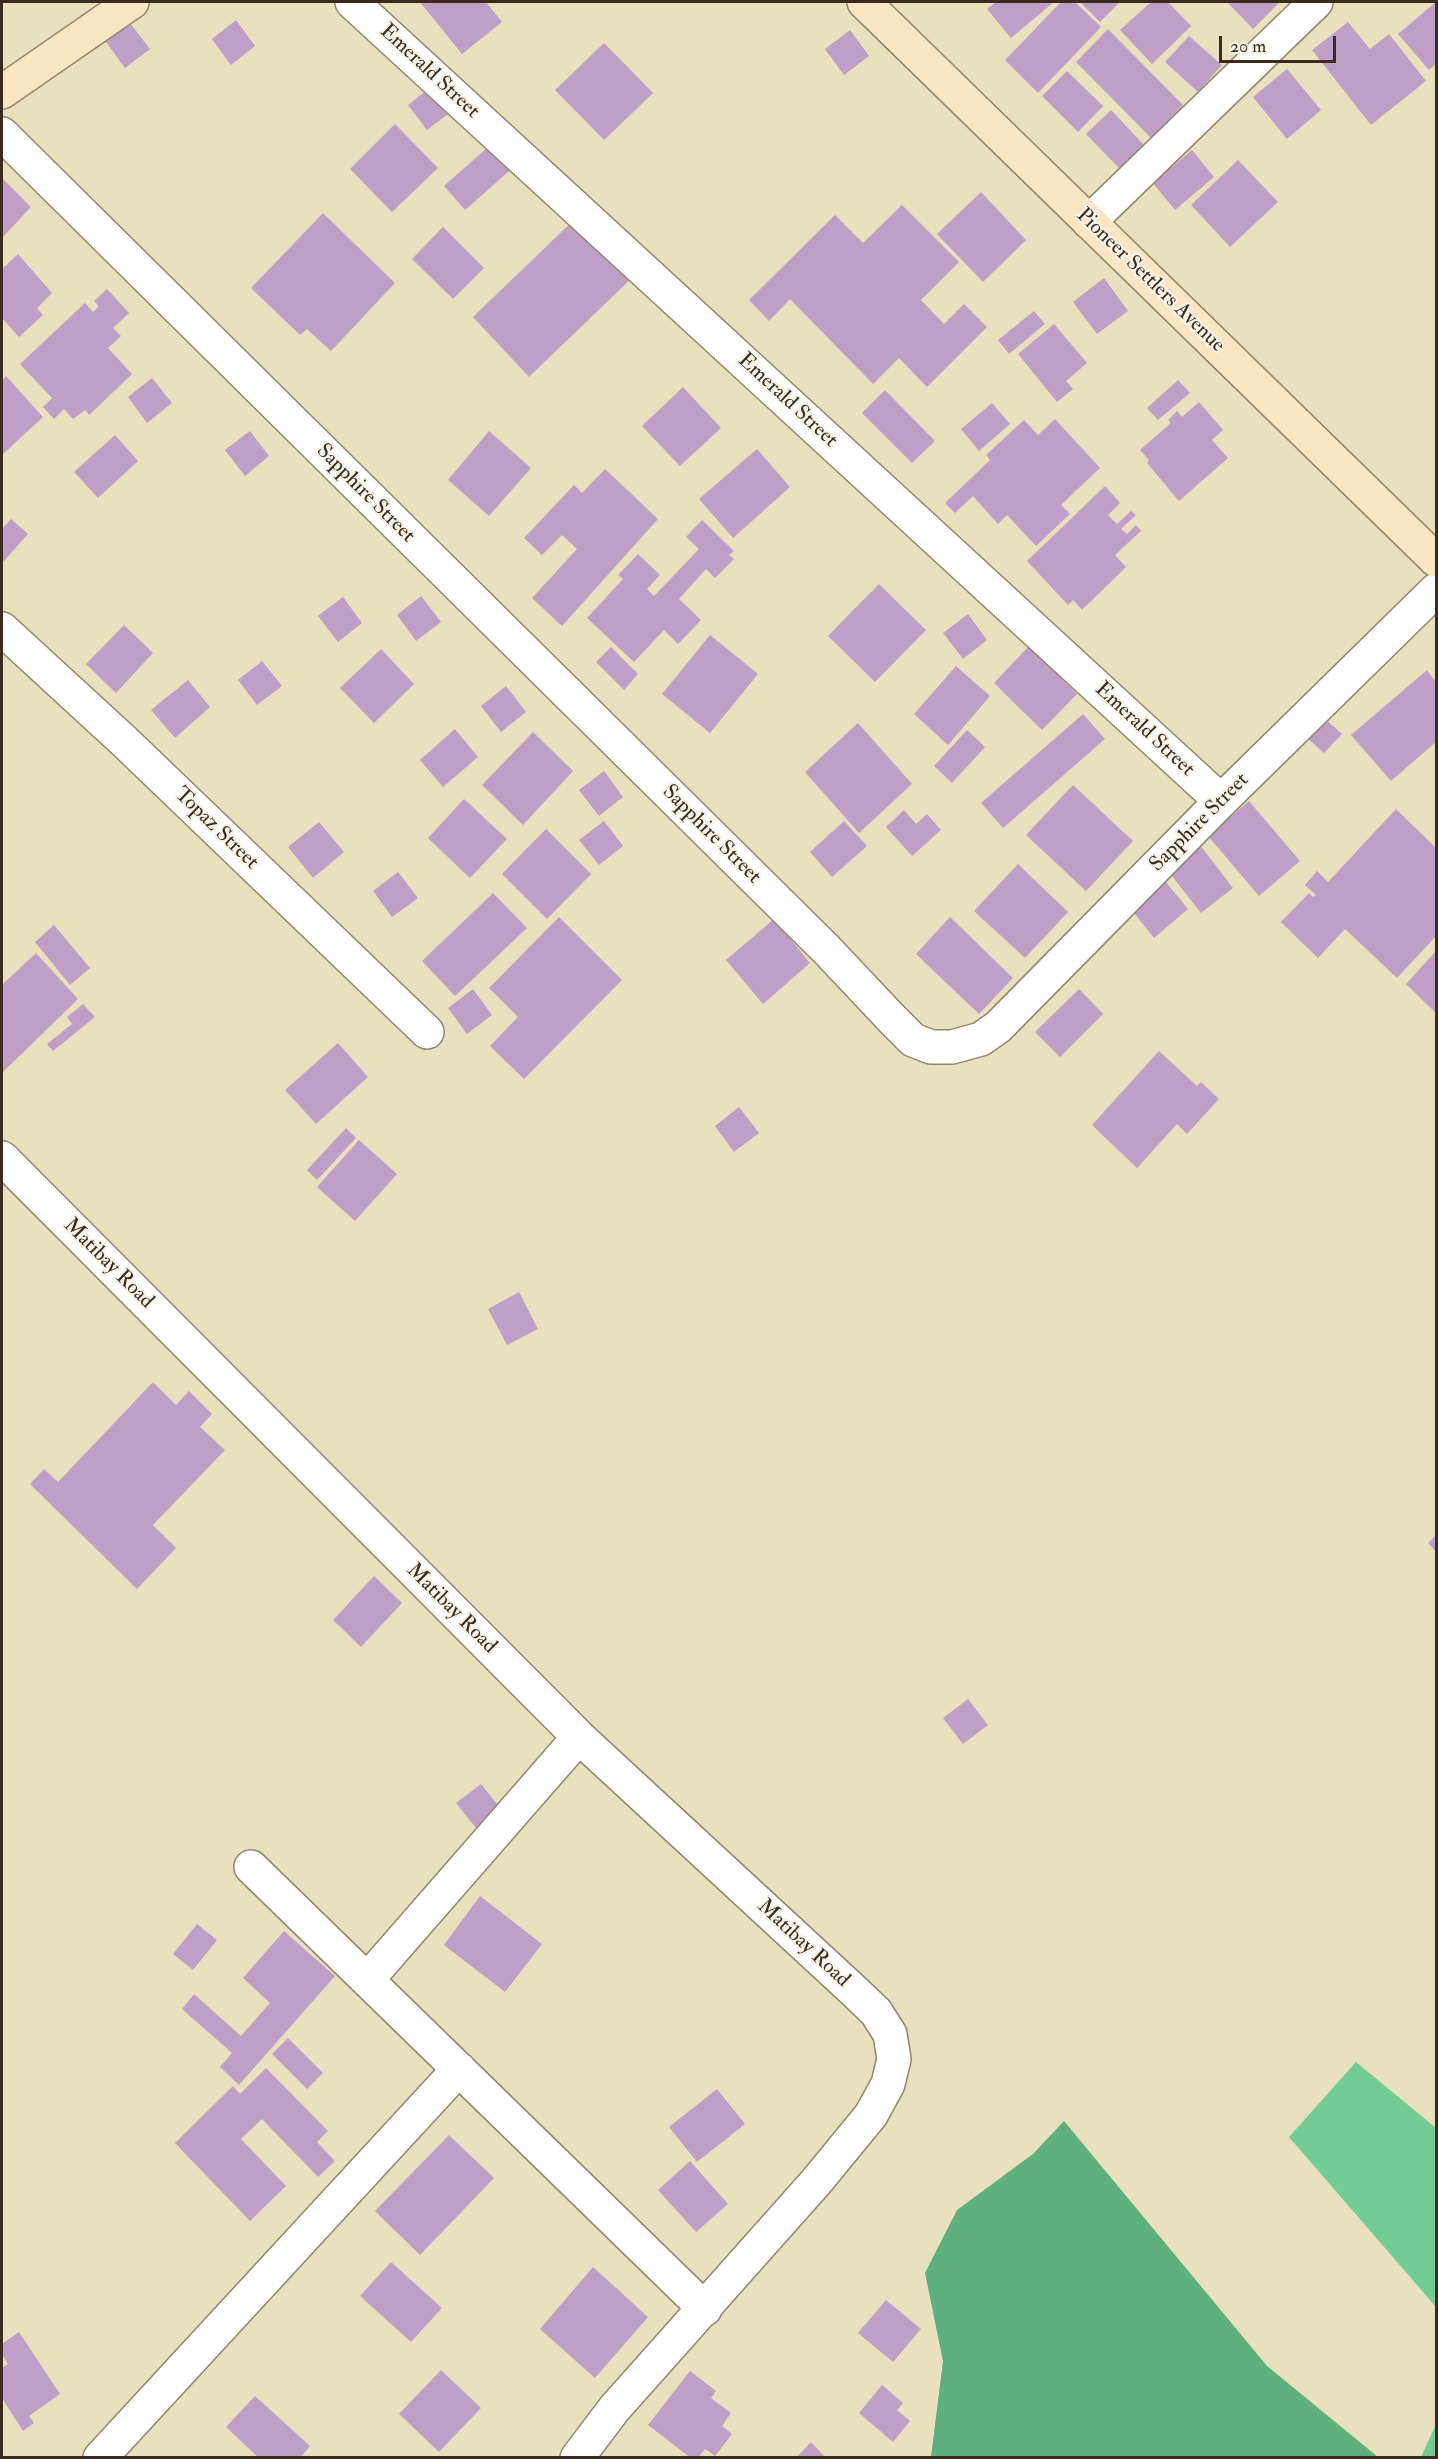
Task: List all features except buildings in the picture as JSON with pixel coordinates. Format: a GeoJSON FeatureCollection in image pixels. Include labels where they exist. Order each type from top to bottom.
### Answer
{"type":"FeatureCollection","features":[{"type":"Feature","properties":{"kind":"street"},"geometry":{"type":"LineString","coordinates":[[2,92],[132,2]]}},
{"type":"Feature","properties":{"kind":"street","name":"Emerald Street"},"geometry":{"type":"LineString","coordinates":[[352,2],[1221,801]]}},
{"type":"Feature","properties":{"kind":"street","name":"Pioneer Settlers Avenue"},"geometry":{"type":"LineString","coordinates":[[864,2],[1437,560]]}},
{"type":"Feature","properties":{"kind":"street"},"geometry":{"type":"LineString","coordinates":[[1089,222],[1316,2]]}},
{"type":"Feature","properties":{"kind":"street","name":"Sapphire Street"},"geometry":{"type":"LineString","coordinates":[[2,134],[826,949],[914,1040],[931,1047],[952,1047],[981,1039],[998,1027],[1221,801],[1437,590]]}},
{"type":"Feature","properties":{"kind":"street","name":"Topaz Street"},"geometry":{"type":"LineString","coordinates":[[2,629],[125,742],[427,1032]]}},
{"type":"Feature","properties":{"kind":"street","name":"Matibay Road"},"geometry":{"type":"LineString","coordinates":[[2,1158],[579,1737],[876,2012],[890,2034],[894,2059],[888,2084],[871,2115],[705,2309]]}},
{"type":"Feature","properties":{"kind":"street"},"geometry":{"type":"LineString","coordinates":[[367,1980],[579,1737]]}},
{"type":"Feature","properties":{"kind":"street"},"geometry":{"type":"LineString","coordinates":[[251,1867],[705,2309],[614,2409],[577,2457]]}},
{"type":"Feature","properties":{"kind":"street"},"geometry":{"type":"LineString","coordinates":[[100,2457],[459,2069]]}},
{"type":"Feature","properties":{"kind":"green space"},"geometry":{"type":"Polygon","coordinates":[[[1356,2062],[1436,2128],[1436,2307],[1289,2137],[1356,2062]]]}},
{"type":"Feature","properties":{"kind":"green space"},"geometry":{"type":"Polygon","coordinates":[[[1064,2121],[1267,2366],[1378,2457],[931,2457],[943,2361],[925,2273],[957,2210],[1033,2154],[1064,2121]]]}},
{"type":"Feature","properties":{"kind":"green space"},"geometry":{"type":"Polygon","coordinates":[[[1436,2424],[1436,2457],[1421,2457],[1436,2424]]]}}]}
